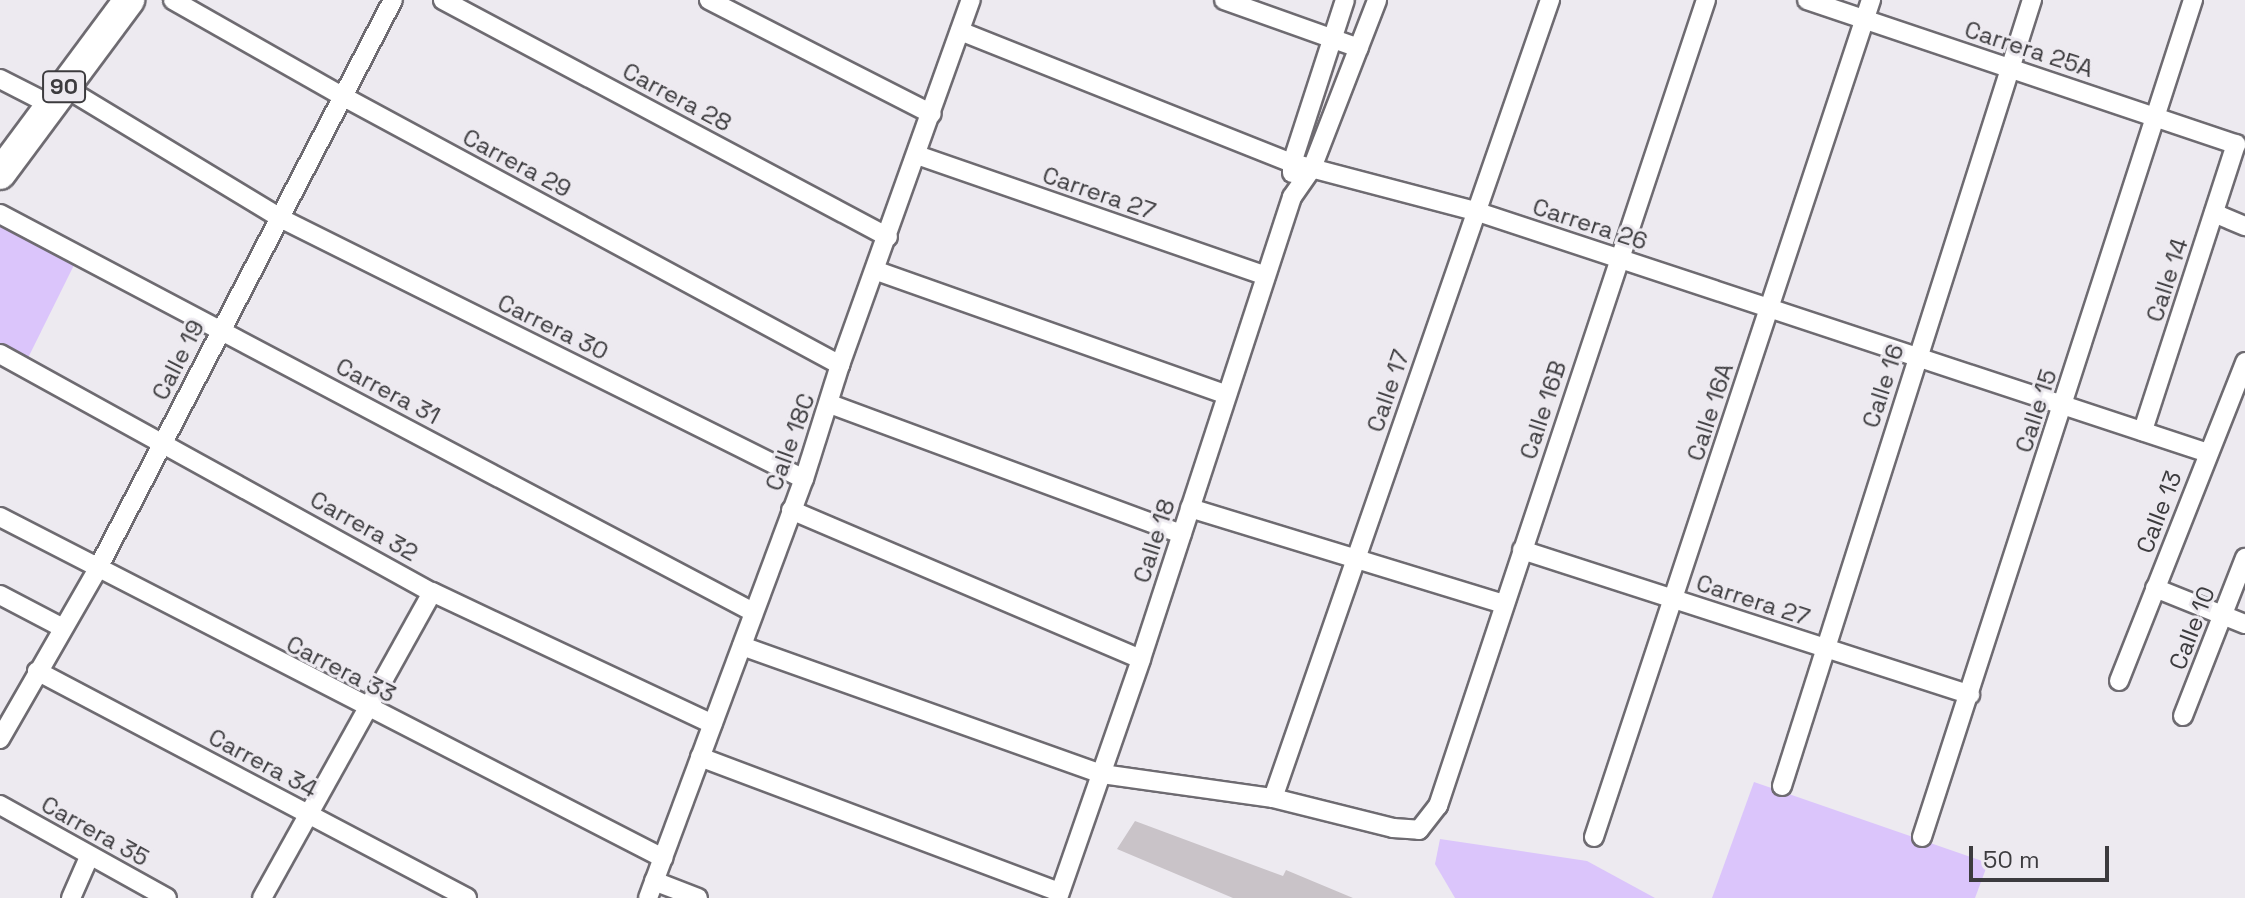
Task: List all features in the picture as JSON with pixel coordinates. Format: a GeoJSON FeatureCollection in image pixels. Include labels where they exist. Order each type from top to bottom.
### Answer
{"type":"FeatureCollection","features":[{"type":"Feature","properties":{"kind":"main road","name":"90"},"geometry":{"type":"LineString","coordinates":[[0,174],[129,0]]}},
{"type":"Feature","properties":{"kind":"street","name":"Carrera 29"},"geometry":{"type":"LineString","coordinates":[[173,0],[344,97],[840,365]]}},
{"type":"Feature","properties":{"kind":"street","name":"Calle 19"},"geometry":{"type":"LineString","coordinates":[[0,739],[61,627],[97,570],[393,0]]}},
{"type":"Feature","properties":{"kind":"street","name":"Carrera 28"},"geometry":{"type":"LineString","coordinates":[[443,0],[888,237]]}},
{"type":"Feature","properties":{"kind":"street"},"geometry":{"type":"LineString","coordinates":[[709,0],[932,114]]}},
{"type":"Feature","properties":{"kind":"street","name":"Calle 18C"},"geometry":{"type":"LineString","coordinates":[[651,890],[804,479],[840,365],[877,271],[971,0]]}},
{"type":"Feature","properties":{"kind":"street"},"geometry":{"type":"LineString","coordinates":[[1224,0],[1359,48]]}},
{"type":"Feature","properties":{"kind":"street","name":"Calle 18"},"geometry":{"type":"LineString","coordinates":[[1292,197],[1292,163],[1345,0]]}},
{"type":"Feature","properties":{"kind":"street","name":"Calle 18"},"geometry":{"type":"LineString","coordinates":[[1059,895],[1141,659],[1292,197],[1312,168],[1377,0]]}},
{"type":"Feature","properties":{"kind":"street","name":"Calle 17"},"geometry":{"type":"LineString","coordinates":[[1273,798],[1550,0]]}},
{"type":"Feature","properties":{"kind":"street","name":"Calle 16B"},"geometry":{"type":"LineString","coordinates":[[1273,798],[1393,828],[1419,830],[1438,806],[1706,0]]}},
{"type":"Feature","properties":{"kind":"street","name":"Carrera 25A"},"geometry":{"type":"LineString","coordinates":[[1807,0],[2236,144]]}},
{"type":"Feature","properties":{"kind":"street","name":"Calle 16A"},"geometry":{"type":"LineString","coordinates":[[1594,837],[1676,600],[1871,0]]}},
{"type":"Feature","properties":{"kind":"street","name":"Calle 16"},"geometry":{"type":"LineString","coordinates":[[1782,786],[2032,0]]}},
{"type":"Feature","properties":{"kind":"street","name":"Calle 15"},"geometry":{"type":"LineString","coordinates":[[1922,837],[2193,0]]}},
{"type":"Feature","properties":{"kind":"street","name":"Carrera 26"},"geometry":{"type":"LineString","coordinates":[[960,31],[1292,163],[1475,211],[2208,453]]}},
{"type":"Feature","properties":{"kind":"street"},"geometry":{"type":"LineString","coordinates":[[0,79],[57,96]]}},
{"type":"Feature","properties":{"kind":"street","name":"Carrera 30"},"geometry":{"type":"LineString","coordinates":[[57,96],[280,218],[804,479]]}},
{"type":"Feature","properties":{"kind":"street","name":"Calle 14"},"geometry":{"type":"LineString","coordinates":[[2143,431],[2236,144]]}},
{"type":"Feature","properties":{"kind":"street","name":"Carrera 27"},"geometry":{"type":"LineString","coordinates":[[917,155],[1266,276]]}},
{"type":"Feature","properties":{"kind":"street"},"geometry":{"type":"LineString","coordinates":[[2214,213],[2245,226]]}},
{"type":"Feature","properties":{"kind":"street","name":"Carrera 31"},"geometry":{"type":"LineString","coordinates":[[0,214],[753,612]]}},
{"type":"Feature","properties":{"kind":"street"},"geometry":{"type":"LineString","coordinates":[[877,271],[1227,395]]}},
{"type":"Feature","properties":{"kind":"street","name":"Carrera 32"},"geometry":{"type":"LineString","coordinates":[[0,354],[163,441],[432,592],[713,724]]}},
{"type":"Feature","properties":{"kind":"street","name":"Calle 13"},"geometry":{"type":"LineString","coordinates":[[2119,681],[2245,362]]}},
{"type":"Feature","properties":{"kind":"street"},"geometry":{"type":"LineString","coordinates":[[830,404],[1182,534]]}},
{"type":"Feature","properties":{"kind":"street"},"geometry":{"type":"LineString","coordinates":[[1190,508],[1504,604]]}},
{"type":"Feature","properties":{"kind":"street"},"geometry":{"type":"LineString","coordinates":[[791,510],[1141,659]]}},
{"type":"Feature","properties":{"kind":"street","name":"Carrera 33"},"geometry":{"type":"LineString","coordinates":[[0,517],[365,708],[663,858]]}},
{"type":"Feature","properties":{"kind":"street","name":"Carrera 27"},"geometry":{"type":"LineString","coordinates":[[1522,550],[1970,695]]}},
{"type":"Feature","properties":{"kind":"street","name":"Calle 10"},"geometry":{"type":"LineString","coordinates":[[2183,716],[2245,558]]}},
{"type":"Feature","properties":{"kind":"street"},"geometry":{"type":"LineString","coordinates":[[2155,588],[2245,624]]}},
{"type":"Feature","properties":{"kind":"street"},"geometry":{"type":"LineString","coordinates":[[262,898],[432,592]]}},
{"type":"Feature","properties":{"kind":"street"},"geometry":{"type":"LineString","coordinates":[[0,595],[61,627]]}},
{"type":"Feature","properties":{"kind":"street"},"geometry":{"type":"LineString","coordinates":[[742,646],[1102,774],[1273,798]]}},
{"type":"Feature","properties":{"kind":"street","name":"Carrera 34"},"geometry":{"type":"LineString","coordinates":[[37,671],[467,898]]}},
{"type":"Feature","properties":{"kind":"street"},"geometry":{"type":"LineString","coordinates":[[700,757],[1059,895]]}},
{"type":"Feature","properties":{"kind":"street","name":"Carrera 35"},"geometry":{"type":"LineString","coordinates":[[0,805],[167,898]]}},
{"type":"Feature","properties":{"kind":"street"},"geometry":{"type":"LineString","coordinates":[[71,898],[89,857]]}},
{"type":"Feature","properties":{"kind":"street"},"geometry":{"type":"LineString","coordinates":[[651,890],[698,898]]}},
{"type":"Feature","properties":{"kind":"shaded area"},"geometry":{"type":"Polygon","coordinates":[[[0,220],[76,261],[25,364],[0,351],[0,220]]]}},
{"type":"Feature","properties":{"kind":"shaded area"},"geometry":{"type":"Polygon","coordinates":[[[1754,782],[1988,863],[1975,898],[1712,898],[1754,782]]]}},
{"type":"Feature","properties":{"kind":"shaded area"},"geometry":{"type":"Polygon","coordinates":[[[1440,839],[1587,861],[1655,898],[1455,898],[1435,864],[1440,839]]]}},
{"type":"Feature","properties":{"kind":"building"},"geometry":{"type":"Polygon","coordinates":[[[1135,821],[1283,876],[1286,870],[1353,898],[1233,898],[1117,849],[1135,821]]]}}]}
